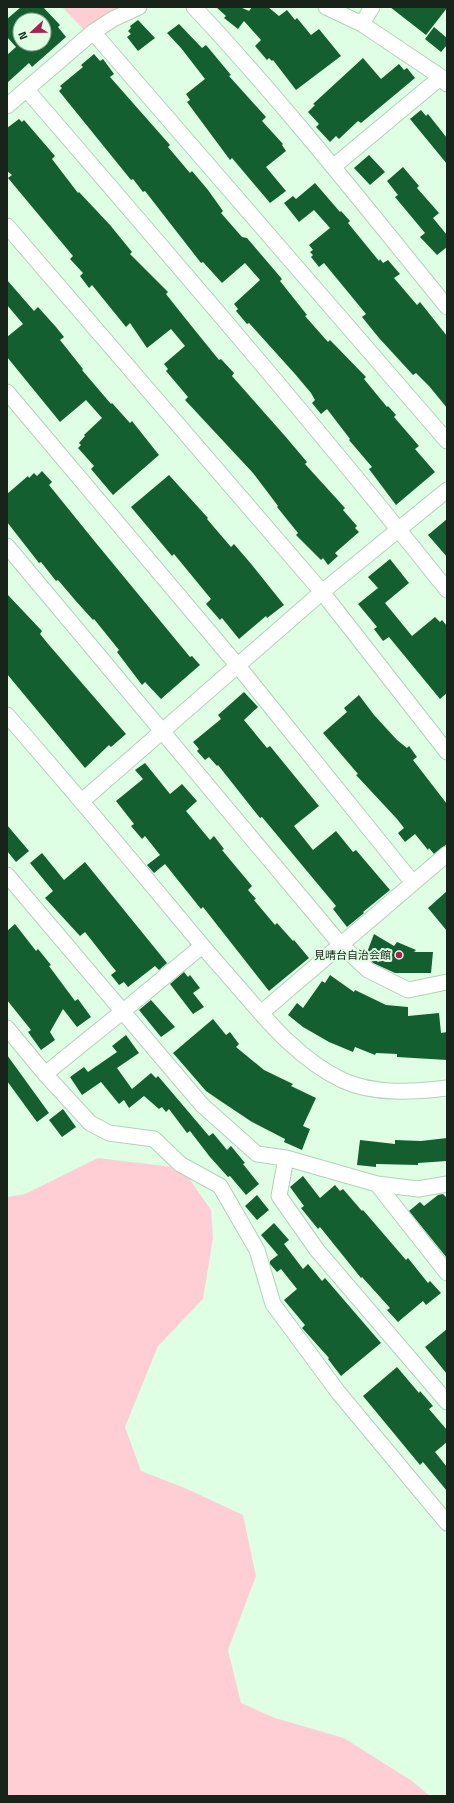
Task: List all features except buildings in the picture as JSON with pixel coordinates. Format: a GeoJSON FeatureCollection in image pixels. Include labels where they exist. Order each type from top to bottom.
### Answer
{"type":"FeatureCollection","features":[{"type":"Feature","properties":{"kind":"street"},"geometry":{"type":"LineString","coordinates":[[7,106],[94,32],[113,19],[139,7]]}},
{"type":"Feature","properties":{"kind":"street"},"geometry":{"type":"LineString","coordinates":[[194,7],[229,45],[333,167],[447,307]]}},
{"type":"Feature","properties":{"kind":"street"},"geometry":{"type":"LineString","coordinates":[[326,7],[362,24],[444,81],[333,167]]}},
{"type":"Feature","properties":{"kind":"street"},"geometry":{"type":"LineString","coordinates":[[362,24],[372,7]]}},
{"type":"Feature","properties":{"kind":"street"},"geometry":{"type":"LineString","coordinates":[[94,32],[447,441]]}},
{"type":"Feature","properties":{"kind":"street"},"geometry":{"type":"LineString","coordinates":[[27,90],[213,307],[399,530],[447,590]]}},
{"type":"Feature","properties":{"kind":"street"},"geometry":{"type":"LineString","coordinates":[[7,226],[322,592],[447,752]]}},
{"type":"Feature","properties":{"kind":"street"},"geometry":{"type":"LineString","coordinates":[[7,392],[238,666],[413,883]]}},
{"type":"Feature","properties":{"kind":"street"},"geometry":{"type":"LineString","coordinates":[[82,801],[322,592],[447,490]]}},
{"type":"Feature","properties":{"kind":"street"},"geometry":{"type":"LineString","coordinates":[[7,546],[341,945],[368,970],[408,990],[447,982]]}},
{"type":"Feature","properties":{"kind":"street"},"geometry":{"type":"LineString","coordinates":[[7,715],[82,801],[202,946],[260,1013],[292,1046],[320,1068],[343,1081],[369,1088],[415,1092],[447,1088]]}},
{"type":"Feature","properties":{"kind":"street"},"geometry":{"type":"LineString","coordinates":[[260,1013],[447,854]]}},
{"type":"Feature","properties":{"kind":"street"},"geometry":{"type":"LineString","coordinates":[[7,875],[122,1012],[207,1110],[257,1154],[286,1158],[377,1184],[418,1189],[447,1184]]}},
{"type":"Feature","properties":{"kind":"street"},"geometry":{"type":"LineString","coordinates":[[45,1074],[202,946]]}},
{"type":"Feature","properties":{"kind":"street"},"geometry":{"type":"LineString","coordinates":[[7,1028],[45,1074],[90,1123],[109,1133],[154,1139],[180,1164],[220,1186],[257,1250],[273,1304],[338,1392],[447,1523]]}},
{"type":"Feature","properties":{"kind":"street"},"geometry":{"type":"LineString","coordinates":[[286,1158],[279,1196],[317,1250],[447,1402]]}},
{"type":"Feature","properties":{"kind":"street"},"geometry":{"type":"LineString","coordinates":[[377,1184],[447,1273]]}},
{"type":"Feature","properties":{"kind":"shaded area"},"geometry":{"type":"Polygon","coordinates":[[[62,7],[139,7],[90,36],[62,7]]]}},
{"type":"Feature","properties":{"kind":"shaded area"},"geometry":{"type":"Polygon","coordinates":[[[98,1158],[182,1168],[211,1210],[213,1238],[203,1299],[158,1346],[125,1427],[141,1471],[185,1488],[243,1515],[256,1576],[228,1650],[241,1703],[275,1718],[344,1738],[412,1781],[430,1796],[7,1796],[7,1197],[25,1194],[98,1158]]]}},
{"type":"Feature","properties":{"kind":"place","name":"見晴台自治会館"},"geometry":{"type":"Point","coordinates":[399,955]}}]}
